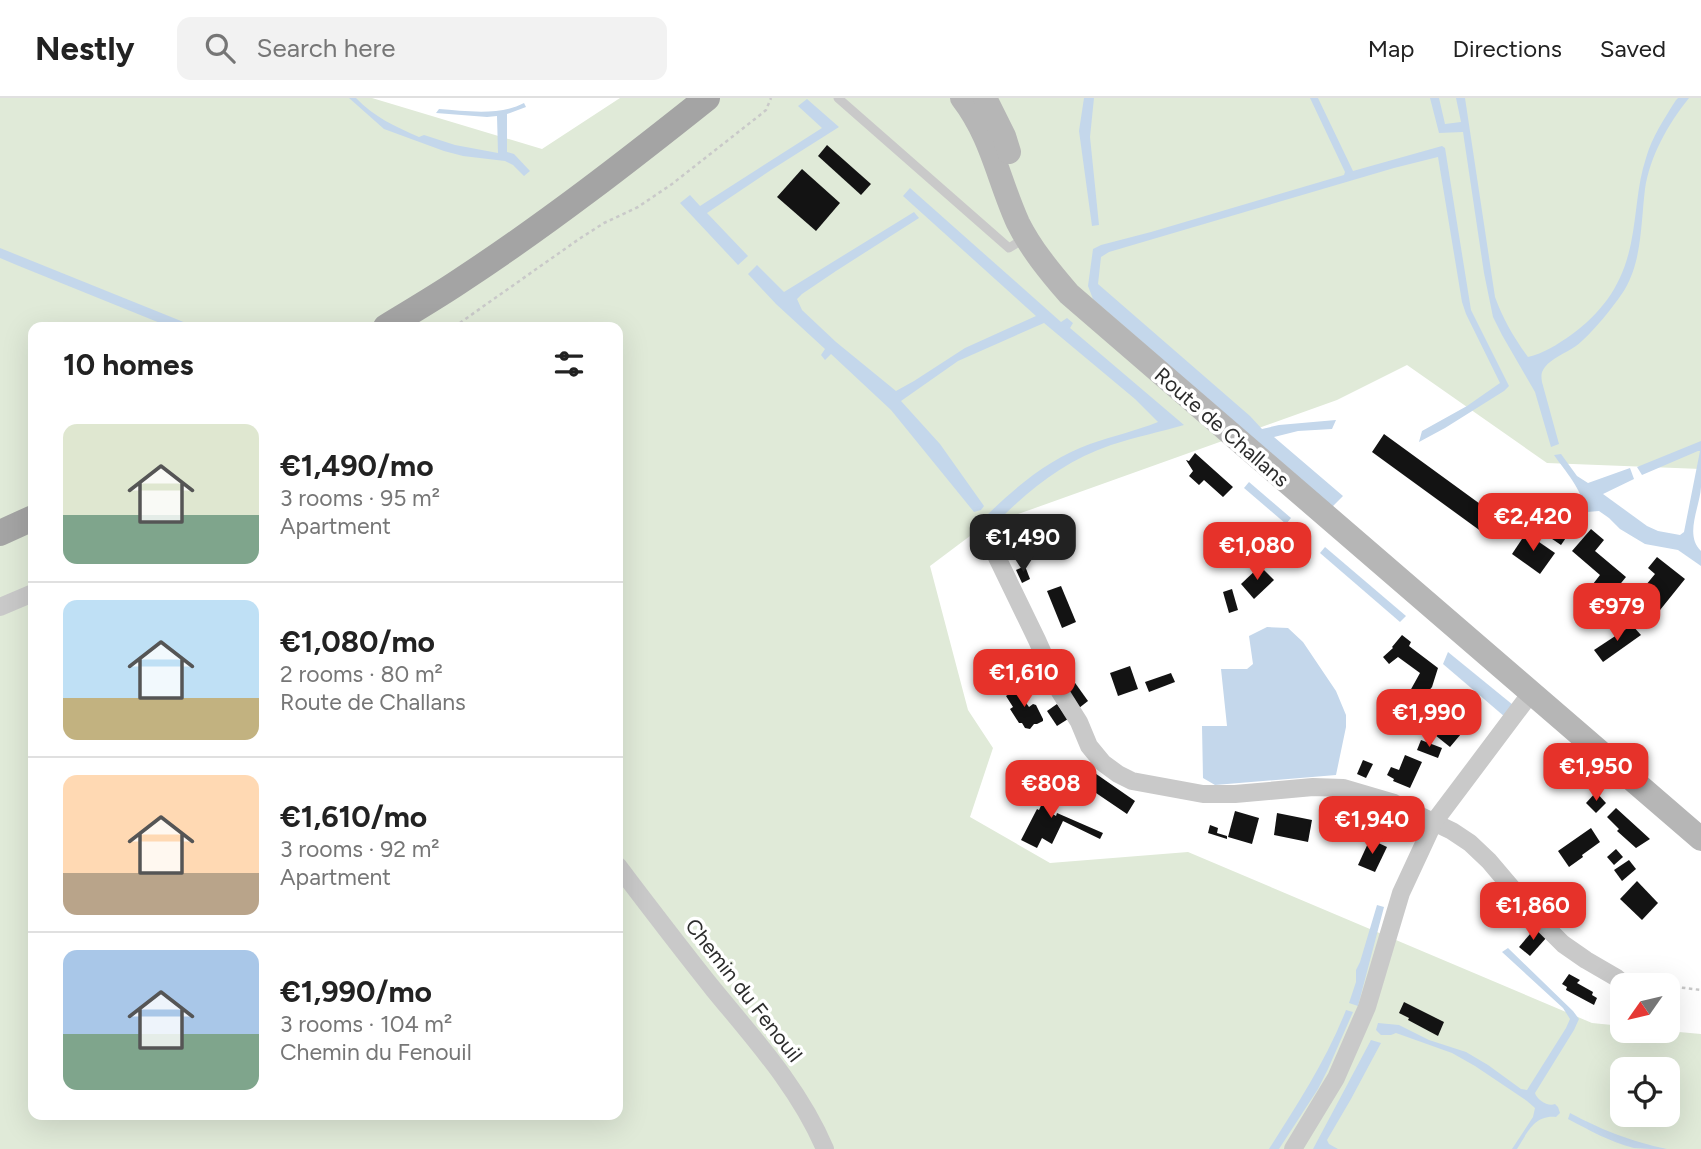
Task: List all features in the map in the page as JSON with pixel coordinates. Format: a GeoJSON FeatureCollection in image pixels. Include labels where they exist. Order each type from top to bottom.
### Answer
{"type":"FeatureCollection","features":[{"type":"Feature","properties":{"kind":"main road"},"geometry":{"type":"LineString","coordinates":[[394,322],[463,279],[563,210],[707,98]]}},
{"type":"Feature","properties":{"kind":"main road","name":"Route de Challans"},"geometry":{"type":"LineString","coordinates":[[962,98],[988,141],[1018,222],[1047,269],[1069,294],[1701,839]]}},
{"type":"Feature","properties":{"kind":"main road","name":"Route de Challans"},"geometry":{"type":"LineString","coordinates":[[985,98],[1004,136],[1023,195],[1050,254],[1094,316]]}},
{"type":"Feature","properties":{"kind":"main road"},"geometry":{"type":"LineString","coordinates":[[0,533],[28,520]]}},
{"type":"Feature","properties":{"kind":"street"},"geometry":{"type":"LineString","coordinates":[[991,545],[1060,692],[1079,722],[1089,746],[1103,763],[1118,774],[1132,781],[1203,794],[1313,787],[1343,788],[1394,803],[1452,831],[1470,843],[1563,944],[1610,974]]}},
{"type":"Feature","properties":{"kind":"street"},"geometry":{"type":"LineString","coordinates":[[0,607],[28,595]]}},
{"type":"Feature","properties":{"kind":"street"},"geometry":{"type":"LineString","coordinates":[[1293,1149],[1336,1078],[1367,1007],[1401,893],[1434,822],[1531,693]]}},
{"type":"Feature","properties":{"kind":"street","name":"Chemin du Fenouil"},"geometry":{"type":"LineString","coordinates":[[623,872],[772,1060],[796,1094],[825,1149]]}},
{"type":"Feature","properties":{"kind":"lane"},"geometry":{"type":"LineString","coordinates":[[838,98],[1009,248],[1027,237]]}},
{"type":"Feature","properties":{"kind":"path"},"geometry":{"type":"LineString","coordinates":[[461,322],[579,239],[604,223],[638,207],[672,184],[766,110],[771,98]]}},
{"type":"Feature","properties":{"kind":"path"},"geometry":{"type":"LineString","coordinates":[[1680,987],[1701,990]]}},
{"type":"Feature","properties":{"kind":"green space"},"geometry":{"type":"Polygon","coordinates":[[[0,98],[372,98],[542,149],[620,98],[1701,98],[1701,469],[1547,463],[1407,365],[1337,400],[982,527],[930,566],[968,710],[993,748],[970,817],[1050,863],[1188,852],[1592,1023],[1610,1025],[1610,1043],[1680,1043],[1680,1032],[1701,1034],[1701,1149],[0,1149],[0,98]]]}},
{"type":"Feature","properties":{"kind":"water"},"geometry":{"type":"Polygon","coordinates":[[[349,98],[356,98],[378,116],[419,137],[424,135],[455,145],[498,153],[497,116],[436,113],[439,109],[504,110],[524,103],[526,107],[507,114],[507,152],[514,154],[530,171],[524,176],[505,161],[444,151],[384,129],[349,98]]]}},
{"type":"Feature","properties":{"kind":"water"},"geometry":{"type":"Polygon","coordinates":[[[1084,98],[1094,98],[1090,137],[1099,225],[1092,226],[1079,131],[1084,98]]]}},
{"type":"Feature","properties":{"kind":"water"},"geometry":{"type":"Polygon","coordinates":[[[1310,98],[1318,98],[1353,171],[1442,146],[1445,148],[1471,310],[1509,386],[1504,391],[1419,442],[1422,431],[1467,406],[1500,383],[1462,302],[1438,157],[1109,252],[1101,257],[1098,284],[1262,429],[1336,420],[1332,429],[1298,431],[1274,437],[1343,496],[1332,507],[1093,299],[1088,286],[1093,249],[1101,245],[1344,175],[1345,172],[1310,98]]]}},
{"type":"Feature","properties":{"kind":"water"},"geometry":{"type":"Polygon","coordinates":[[[1430,98],[1439,98],[1445,124],[1461,122],[1456,98],[1465,98],[1495,297],[1509,328],[1528,357],[1556,345],[1583,326],[1610,295],[1627,257],[1643,168],[1649,150],[1676,100],[1689,98],[1667,130],[1647,177],[1638,253],[1631,278],[1609,311],[1588,335],[1576,346],[1551,361],[1541,376],[1559,444],[1551,447],[1535,392],[1493,317],[1463,132],[1439,133],[1430,98]]]}},
{"type":"Feature","properties":{"kind":"water"},"geometry":{"type":"Polygon","coordinates":[[[807,99],[839,127],[707,213],[748,256],[738,265],[680,203],[690,195],[700,206],[822,128],[798,106],[807,99]]]}},
{"type":"Feature","properties":{"kind":"water"},"geometry":{"type":"Polygon","coordinates":[[[910,188],[1061,322],[1067,318],[1073,323],[1070,328],[1184,425],[1111,445],[1076,460],[1030,491],[989,530],[982,520],[1019,486],[1046,466],[1090,444],[1158,422],[1135,399],[1044,323],[958,361],[901,401],[940,444],[984,506],[974,512],[891,410],[831,354],[825,360],[821,355],[825,349],[748,274],[757,265],[784,292],[914,212],[919,218],[797,299],[802,310],[836,342],[896,391],[965,348],[1036,316],[903,196],[910,188]]]}},
{"type":"Feature","properties":{"kind":"water"},"geometry":{"type":"Polygon","coordinates":[[[0,248],[184,322],[158,322],[0,258],[0,248]]]}},
{"type":"Feature","properties":{"kind":"water"},"geometry":{"type":"Polygon","coordinates":[[[1701,441],[1701,487],[1693,529],[1696,544],[1701,551],[1701,566],[1678,550],[1645,544],[1620,529],[1599,511],[1584,510],[1577,488],[1554,455],[1561,454],[1577,476],[1588,483],[1630,468],[1634,479],[1603,494],[1647,526],[1680,535],[1684,532],[1700,451],[1642,475],[1637,467],[1701,441]]]}},
{"type":"Feature","properties":{"kind":"water"},"geometry":{"type":"Polygon","coordinates":[[[1249,482],[1291,518],[1286,524],[1244,488],[1249,482]]]}},
{"type":"Feature","properties":{"kind":"water"},"geometry":{"type":"Polygon","coordinates":[[[1325,547],[1406,616],[1400,622],[1320,553],[1325,547]]]}},
{"type":"Feature","properties":{"kind":"water"},"geometry":{"type":"Polygon","coordinates":[[[1267,627],[1288,628],[1303,642],[1336,691],[1346,715],[1346,727],[1336,775],[1215,785],[1203,778],[1202,726],[1227,726],[1221,669],[1247,669],[1253,664],[1249,636],[1267,627]]]}},
{"type":"Feature","properties":{"kind":"water"},"geometry":{"type":"Polygon","coordinates":[[[1448,652],[1513,705],[1505,717],[1443,664],[1448,652]]]}},
{"type":"Feature","properties":{"kind":"water"},"geometry":{"type":"Polygon","coordinates":[[[1377,905],[1384,907],[1358,1006],[1349,1003],[1356,982],[1356,970],[1377,905]]]}},
{"type":"Feature","properties":{"kind":"water"},"geometry":{"type":"Polygon","coordinates":[[[1508,948],[1579,1019],[1535,1093],[1543,1102],[1555,1104],[1560,1113],[1556,1117],[1537,1122],[1517,1149],[1512,1149],[1533,1117],[1535,1108],[1527,1101],[1452,1053],[1396,1033],[1381,1035],[1376,1030],[1378,1023],[1399,1025],[1429,1040],[1466,1052],[1521,1089],[1527,1090],[1570,1019],[1563,1008],[1502,952],[1508,948]]]}},
{"type":"Feature","properties":{"kind":"water"},"geometry":{"type":"Polygon","coordinates":[[[1346,1010],[1353,1012],[1318,1089],[1279,1149],[1269,1149],[1320,1064],[1346,1010]]]}},
{"type":"Feature","properties":{"kind":"water"},"geometry":{"type":"Polygon","coordinates":[[[1371,1040],[1381,1043],[1327,1140],[1338,1149],[1313,1149],[1371,1040]]]}},
{"type":"Feature","properties":{"kind":"water"},"geometry":{"type":"Polygon","coordinates":[[[1570,1113],[1617,1135],[1667,1149],[1634,1148],[1617,1142],[1568,1119],[1570,1113]]]}},
{"type":"Feature","properties":{"kind":"building"},"geometry":{"type":"Polygon","coordinates":[[[827,145],[871,184],[861,195],[818,156],[827,145]]]}},
{"type":"Feature","properties":{"kind":"building"},"geometry":{"type":"Polygon","coordinates":[[[802,169],[840,203],[816,231],[777,197],[802,169]]]}},
{"type":"Feature","properties":{"kind":"building"},"geometry":{"type":"Polygon","coordinates":[[[1384,434],[1487,509],[1493,501],[1500,506],[1482,532],[1372,452],[1384,434]]]}},
{"type":"Feature","properties":{"kind":"building"},"geometry":{"type":"Polygon","coordinates":[[[1195,453],[1233,487],[1223,497],[1204,480],[1199,485],[1189,476],[1193,471],[1186,460],[1189,461],[1195,453]]]}},
{"type":"Feature","properties":{"kind":"building"},"geometry":{"type":"Polygon","coordinates":[[[1545,502],[1576,523],[1561,545],[1530,524],[1545,502]]]}},
{"type":"Feature","properties":{"kind":"building"},"geometry":{"type":"Polygon","coordinates":[[[1591,529],[1604,540],[1595,551],[1626,577],[1617,588],[1614,586],[1606,595],[1593,584],[1600,575],[1572,551],[1591,529]]]}},
{"type":"Feature","properties":{"kind":"building"},"geometry":{"type":"Polygon","coordinates":[[[1526,533],[1555,553],[1540,574],[1512,554],[1526,533]]]}},
{"type":"Feature","properties":{"kind":"building"},"geometry":{"type":"Polygon","coordinates":[[[1657,557],[1685,579],[1652,620],[1627,599],[1636,588],[1641,591],[1655,574],[1648,568],[1657,557]]]}},
{"type":"Feature","properties":{"kind":"building"},"geometry":{"type":"Polygon","coordinates":[[[1025,566],[1030,579],[1022,583],[1016,570],[1025,566]]]}},
{"type":"Feature","properties":{"kind":"building"},"geometry":{"type":"Polygon","coordinates":[[[1260,566],[1274,580],[1254,599],[1241,584],[1260,566]]]}},
{"type":"Feature","properties":{"kind":"building"},"geometry":{"type":"Polygon","coordinates":[[[1061,586],[1076,622],[1062,628],[1047,591],[1061,586]]]}},
{"type":"Feature","properties":{"kind":"building"},"geometry":{"type":"Polygon","coordinates":[[[1232,589],[1238,610],[1229,613],[1223,592],[1232,589]]]}},
{"type":"Feature","properties":{"kind":"building"},"geometry":{"type":"Polygon","coordinates":[[[1632,625],[1641,635],[1603,662],[1594,650],[1632,625]]]}},
{"type":"Feature","properties":{"kind":"building"},"geometry":{"type":"Polygon","coordinates":[[[1402,635],[1411,642],[1409,646],[1438,668],[1432,687],[1423,698],[1410,691],[1420,673],[1398,657],[1389,664],[1383,657],[1402,635]]]}},
{"type":"Feature","properties":{"kind":"building"},"geometry":{"type":"Polygon","coordinates":[[[1130,666],[1138,689],[1118,696],[1110,673],[1130,666]]]}},
{"type":"Feature","properties":{"kind":"building"},"geometry":{"type":"Polygon","coordinates":[[[1171,673],[1175,682],[1149,692],[1145,682],[1171,673]]]}},
{"type":"Feature","properties":{"kind":"building"},"geometry":{"type":"Polygon","coordinates":[[[1073,680],[1088,701],[1079,708],[1064,686],[1073,680]]]}},
{"type":"Feature","properties":{"kind":"building"},"geometry":{"type":"Polygon","coordinates":[[[1021,686],[1028,697],[1024,700],[1029,707],[1036,705],[1043,719],[1030,729],[1019,723],[1006,696],[1021,686]]]}},
{"type":"Feature","properties":{"kind":"building"},"geometry":{"type":"Polygon","coordinates":[[[1057,704],[1068,719],[1057,726],[1047,711],[1057,704]]]}},
{"type":"Feature","properties":{"kind":"building"},"geometry":{"type":"Polygon","coordinates":[[[1432,707],[1461,734],[1450,747],[1420,723],[1432,707]]]}},
{"type":"Feature","properties":{"kind":"building"},"geometry":{"type":"Polygon","coordinates":[[[1421,740],[1442,748],[1438,758],[1417,750],[1421,740]]]}},
{"type":"Feature","properties":{"kind":"building"},"geometry":{"type":"Polygon","coordinates":[[[1405,755],[1422,762],[1410,788],[1393,781],[1394,779],[1387,775],[1391,767],[1399,770],[1405,755]]]}},
{"type":"Feature","properties":{"kind":"building"},"geometry":{"type":"Polygon","coordinates":[[[1363,760],[1373,764],[1366,778],[1357,774],[1363,760]]]}},
{"type":"Feature","properties":{"kind":"building"},"geometry":{"type":"Polygon","coordinates":[[[1079,762],[1135,801],[1127,814],[1096,793],[1093,797],[1083,792],[1087,784],[1077,777],[1074,780],[1069,777],[1079,762]]]}},
{"type":"Feature","properties":{"kind":"building"},"geometry":{"type":"Polygon","coordinates":[[[1055,775],[1064,780],[1058,793],[1049,790],[1060,797],[1051,813],[1056,816],[1057,813],[1103,833],[1100,839],[1063,821],[1052,844],[1042,838],[1037,848],[1021,840],[1055,775]]]}},
{"type":"Feature","properties":{"kind":"building"},"geometry":{"type":"Polygon","coordinates":[[[1596,792],[1606,803],[1596,813],[1586,803],[1596,792]]]}},
{"type":"Feature","properties":{"kind":"building"},"geometry":{"type":"Polygon","coordinates":[[[1616,808],[1650,839],[1636,848],[1617,831],[1619,829],[1607,817],[1616,808]]]}},
{"type":"Feature","properties":{"kind":"building"},"geometry":{"type":"Polygon","coordinates":[[[1235,811],[1259,818],[1252,844],[1228,837],[1235,811]]]}},
{"type":"Feature","properties":{"kind":"building"},"geometry":{"type":"Polygon","coordinates":[[[1277,813],[1312,820],[1308,842],[1274,835],[1277,813]]]}},
{"type":"Feature","properties":{"kind":"building"},"geometry":{"type":"Polygon","coordinates":[[[1353,816],[1365,822],[1355,841],[1344,835],[1353,816]]]}},
{"type":"Feature","properties":{"kind":"building"},"geometry":{"type":"Polygon","coordinates":[[[1210,825],[1218,828],[1217,833],[1227,836],[1227,839],[1208,833],[1210,825]]]}},
{"type":"Feature","properties":{"kind":"building"},"geometry":{"type":"Polygon","coordinates":[[[1591,828],[1600,842],[1569,867],[1558,851],[1591,828]]]}},
{"type":"Feature","properties":{"kind":"building"},"geometry":{"type":"Polygon","coordinates":[[[1370,839],[1387,847],[1375,872],[1358,865],[1370,839]]]}},
{"type":"Feature","properties":{"kind":"building"},"geometry":{"type":"Polygon","coordinates":[[[1616,849],[1623,857],[1614,865],[1607,857],[1616,849]]]}},
{"type":"Feature","properties":{"kind":"building"},"geometry":{"type":"Polygon","coordinates":[[[1629,860],[1636,869],[1622,881],[1614,870],[1629,860]]]}},
{"type":"Feature","properties":{"kind":"building"},"geometry":{"type":"Polygon","coordinates":[[[1637,881],[1658,903],[1642,920],[1620,899],[1637,881]]]}},
{"type":"Feature","properties":{"kind":"building"},"geometry":{"type":"Polygon","coordinates":[[[1536,927],[1547,937],[1530,956],[1519,947],[1536,927]]]}},
{"type":"Feature","properties":{"kind":"building"},"geometry":{"type":"Polygon","coordinates":[[[1569,974],[1580,980],[1577,983],[1593,992],[1592,995],[1597,998],[1594,1005],[1566,990],[1567,987],[1562,984],[1569,974]]]}},
{"type":"Feature","properties":{"kind":"building"},"geometry":{"type":"Polygon","coordinates":[[[1404,1002],[1444,1022],[1438,1036],[1399,1013],[1404,1002]]]}}]}
